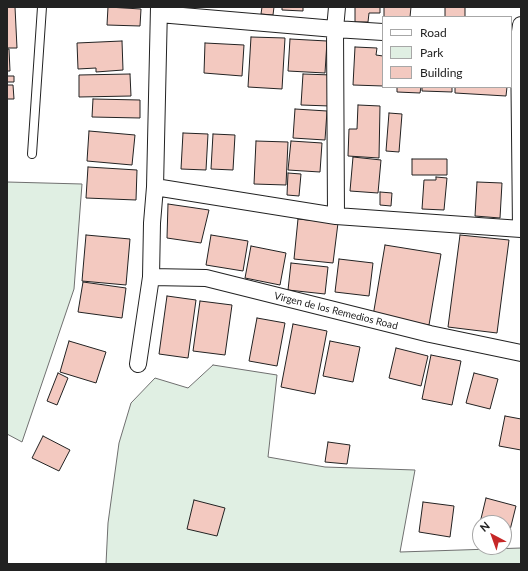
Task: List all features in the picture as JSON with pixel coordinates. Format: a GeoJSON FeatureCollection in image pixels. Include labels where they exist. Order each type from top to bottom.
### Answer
{"type":"FeatureCollection","features":[{"type":"Feature","properties":{"kind":"street"},"geometry":{"type":"LineString","coordinates":[[336,216],[335,29],[337,7]]}},
{"type":"Feature","properties":{"kind":"street"},"geometry":{"type":"LineString","coordinates":[[138,364],[151,277],[152,223],[155,187],[159,10],[335,29],[382,32]]}},
{"type":"Feature","properties":{"kind":"street"},"geometry":{"type":"LineString","coordinates":[[155,187],[336,216],[521,229],[517,34]]}},
{"type":"Feature","properties":{"kind":"street","name":"Virgen de los Remedios Road"},"geometry":{"type":"LineString","coordinates":[[151,277],[206,278],[430,334],[521,353]]}},
{"type":"Feature","properties":{"kind":"lane"},"geometry":{"type":"LineString","coordinates":[[32,154],[42,7]]}},
{"type":"Feature","properties":{"kind":"green space"},"geometry":{"type":"Polygon","coordinates":[[[7,182],[82,184],[74,289],[22,442],[7,434],[7,182]]]}},
{"type":"Feature","properties":{"kind":"green space"},"geometry":{"type":"Polygon","coordinates":[[[213,365],[277,375],[268,457],[325,467],[415,470],[400,552],[472,550],[472,555],[512,555],[512,548],[521,548],[521,564],[106,564],[108,523],[119,443],[131,403],[155,378],[188,388],[213,365]]]}},
{"type":"Feature","properties":{"kind":"building"},"geometry":{"type":"Polygon","coordinates":[[[7,7],[15,7],[17,48],[7,48],[7,7]]]}},
{"type":"Feature","properties":{"kind":"building"},"geometry":{"type":"Polygon","coordinates":[[[108,7],[141,9],[140,26],[107,25],[108,7]]]}},
{"type":"Feature","properties":{"kind":"building"},"geometry":{"type":"Polygon","coordinates":[[[262,7],[274,7],[273,15],[261,14],[262,7]]]}},
{"type":"Feature","properties":{"kind":"building"},"geometry":{"type":"Polygon","coordinates":[[[282,7],[303,7],[303,11],[282,10],[282,7]]]}},
{"type":"Feature","properties":{"kind":"building"},"geometry":{"type":"Polygon","coordinates":[[[355,7],[380,7],[380,13],[369,13],[368,22],[355,22],[355,7]]]}},
{"type":"Feature","properties":{"kind":"building"},"geometry":{"type":"Polygon","coordinates":[[[384,7],[411,7],[410,16],[384,16],[384,7]]]}},
{"type":"Feature","properties":{"kind":"building"},"geometry":{"type":"Polygon","coordinates":[[[445,7],[465,7],[465,16],[445,16],[445,7]]]}},
{"type":"Feature","properties":{"kind":"building"},"geometry":{"type":"Polygon","coordinates":[[[251,37],[285,38],[282,89],[248,87],[251,37]]]}},
{"type":"Feature","properties":{"kind":"building"},"geometry":{"type":"Polygon","coordinates":[[[290,39],[327,41],[325,73],[288,71],[290,39]]]}},
{"type":"Feature","properties":{"kind":"building"},"geometry":{"type":"Polygon","coordinates":[[[122,41],[123,70],[96,72],[96,68],[78,69],[77,43],[122,41]]]}},
{"type":"Feature","properties":{"kind":"building"},"geometry":{"type":"Polygon","coordinates":[[[205,43],[244,45],[242,76],[204,73],[205,43]]]}},
{"type":"Feature","properties":{"kind":"building"},"geometry":{"type":"Polygon","coordinates":[[[355,47],[377,48],[376,55],[382,56],[382,86],[353,85],[355,47]]]}},
{"type":"Feature","properties":{"kind":"building"},"geometry":{"type":"Polygon","coordinates":[[[7,49],[9,49],[10,71],[7,71],[7,49]]]}},
{"type":"Feature","properties":{"kind":"building"},"geometry":{"type":"Polygon","coordinates":[[[130,74],[131,96],[79,97],[79,75],[130,74]]]}},
{"type":"Feature","properties":{"kind":"building"},"geometry":{"type":"Polygon","coordinates":[[[303,74],[332,75],[330,106],[301,105],[303,74]]]}},
{"type":"Feature","properties":{"kind":"building"},"geometry":{"type":"Polygon","coordinates":[[[7,76],[14,76],[14,82],[7,82],[7,76]]]}},
{"type":"Feature","properties":{"kind":"building"},"geometry":{"type":"Polygon","coordinates":[[[7,85],[13,85],[14,99],[7,99],[7,85]]]}},
{"type":"Feature","properties":{"kind":"building"},"geometry":{"type":"Polygon","coordinates":[[[397,88],[421,88],[420,93],[397,92],[397,88]]]}},
{"type":"Feature","properties":{"kind":"building"},"geometry":{"type":"Polygon","coordinates":[[[422,88],[452,88],[452,92],[422,91],[422,88]]]}},
{"type":"Feature","properties":{"kind":"building"},"geometry":{"type":"Polygon","coordinates":[[[455,88],[507,88],[506,96],[455,93],[455,88]]]}},
{"type":"Feature","properties":{"kind":"building"},"geometry":{"type":"Polygon","coordinates":[[[93,99],[140,100],[140,118],[92,117],[93,99]]]}},
{"type":"Feature","properties":{"kind":"building"},"geometry":{"type":"Polygon","coordinates":[[[358,105],[380,106],[379,158],[348,156],[349,129],[357,129],[358,105]]]}},
{"type":"Feature","properties":{"kind":"building"},"geometry":{"type":"Polygon","coordinates":[[[295,109],[327,111],[325,140],[293,138],[295,109]]]}},
{"type":"Feature","properties":{"kind":"building"},"geometry":{"type":"Polygon","coordinates":[[[389,113],[402,114],[399,152],[386,151],[389,113]]]}},
{"type":"Feature","properties":{"kind":"building"},"geometry":{"type":"Polygon","coordinates":[[[89,131],[135,135],[132,165],[87,161],[89,131]]]}},
{"type":"Feature","properties":{"kind":"building"},"geometry":{"type":"Polygon","coordinates":[[[183,133],[208,134],[206,170],[181,169],[183,133]]]}},
{"type":"Feature","properties":{"kind":"building"},"geometry":{"type":"Polygon","coordinates":[[[213,134],[235,135],[233,170],[211,169],[213,134]]]}},
{"type":"Feature","properties":{"kind":"building"},"geometry":{"type":"Polygon","coordinates":[[[256,141],[288,142],[286,185],[254,184],[256,141]]]}},
{"type":"Feature","properties":{"kind":"building"},"geometry":{"type":"Polygon","coordinates":[[[291,141],[322,143],[320,172],[288,170],[291,141]]]}},
{"type":"Feature","properties":{"kind":"building"},"geometry":{"type":"Polygon","coordinates":[[[353,157],[381,160],[378,193],[350,191],[353,157]]]}},
{"type":"Feature","properties":{"kind":"building"},"geometry":{"type":"Polygon","coordinates":[[[412,159],[447,159],[447,175],[412,175],[412,159]]]}},
{"type":"Feature","properties":{"kind":"building"},"geometry":{"type":"Polygon","coordinates":[[[88,167],[137,170],[136,200],[86,198],[88,167]]]}},
{"type":"Feature","properties":{"kind":"building"},"geometry":{"type":"Polygon","coordinates":[[[288,173],[301,174],[299,196],[287,195],[288,173]]]}},
{"type":"Feature","properties":{"kind":"building"},"geometry":{"type":"Polygon","coordinates":[[[436,177],[447,178],[444,210],[422,209],[424,180],[436,180],[436,177]]]}},
{"type":"Feature","properties":{"kind":"building"},"geometry":{"type":"Polygon","coordinates":[[[477,182],[502,183],[500,218],[475,216],[477,182]]]}},
{"type":"Feature","properties":{"kind":"building"},"geometry":{"type":"Polygon","coordinates":[[[380,192],[392,193],[391,206],[380,205],[380,192]]]}},
{"type":"Feature","properties":{"kind":"building"},"geometry":{"type":"Polygon","coordinates":[[[168,204],[209,210],[201,243],[167,238],[168,204]]]}},
{"type":"Feature","properties":{"kind":"building"},"geometry":{"type":"Polygon","coordinates":[[[298,219],[338,223],[333,263],[294,259],[298,219]]]}},
{"type":"Feature","properties":{"kind":"building"},"geometry":{"type":"Polygon","coordinates":[[[86,235],[130,239],[126,285],[82,281],[86,235]]]}},
{"type":"Feature","properties":{"kind":"building"},"geometry":{"type":"Polygon","coordinates":[[[211,235],[248,241],[243,271],[206,265],[211,235]]]}},
{"type":"Feature","properties":{"kind":"building"},"geometry":{"type":"Polygon","coordinates":[[[460,235],[509,240],[497,333],[448,327],[460,235]]]}},
{"type":"Feature","properties":{"kind":"building"},"geometry":{"type":"Polygon","coordinates":[[[385,245],[441,254],[429,325],[373,316],[385,245]]]}},
{"type":"Feature","properties":{"kind":"building"},"geometry":{"type":"Polygon","coordinates":[[[251,246],[286,253],[280,285],[245,278],[251,246]]]}},
{"type":"Feature","properties":{"kind":"building"},"geometry":{"type":"Polygon","coordinates":[[[339,259],[373,263],[369,296],[335,292],[339,259]]]}},
{"type":"Feature","properties":{"kind":"building"},"geometry":{"type":"Polygon","coordinates":[[[291,263],[328,267],[325,294],[288,290],[291,263]]]}},
{"type":"Feature","properties":{"kind":"building"},"geometry":{"type":"Polygon","coordinates":[[[83,282],[126,288],[122,318],[78,312],[83,282]]]}},
{"type":"Feature","properties":{"kind":"building"},"geometry":{"type":"Polygon","coordinates":[[[167,296],[196,300],[188,358],[159,354],[167,296]]]}},
{"type":"Feature","properties":{"kind":"building"},"geometry":{"type":"Polygon","coordinates":[[[200,301],[232,305],[225,355],[193,351],[200,301]]]}},
{"type":"Feature","properties":{"kind":"building"},"geometry":{"type":"Polygon","coordinates":[[[257,318],[285,323],[277,366],[249,361],[257,318]]]}},
{"type":"Feature","properties":{"kind":"building"},"geometry":{"type":"Polygon","coordinates":[[[293,324],[327,331],[315,394],[281,387],[293,324]]]}},
{"type":"Feature","properties":{"kind":"building"},"geometry":{"type":"Polygon","coordinates":[[[69,341],[106,352],[96,383],[60,372],[69,341]]]}},
{"type":"Feature","properties":{"kind":"building"},"geometry":{"type":"Polygon","coordinates":[[[330,341],[360,347],[353,382],[323,376],[330,341]]]}},
{"type":"Feature","properties":{"kind":"building"},"geometry":{"type":"Polygon","coordinates":[[[396,348],[428,356],[421,386],[389,378],[396,348]]]}},
{"type":"Feature","properties":{"kind":"building"},"geometry":{"type":"Polygon","coordinates":[[[431,355],[461,361],[452,405],[422,399],[431,355]]]}},
{"type":"Feature","properties":{"kind":"building"},"geometry":{"type":"Polygon","coordinates":[[[58,373],[68,378],[57,405],[47,401],[58,373]]]}},
{"type":"Feature","properties":{"kind":"building"},"geometry":{"type":"Polygon","coordinates":[[[474,373],[498,379],[490,409],[466,403],[474,373]]]}},
{"type":"Feature","properties":{"kind":"building"},"geometry":{"type":"Polygon","coordinates":[[[505,416],[521,419],[521,450],[499,446],[505,416]]]}},
{"type":"Feature","properties":{"kind":"building"},"geometry":{"type":"Polygon","coordinates":[[[43,436],[70,450],[59,471],[32,458],[43,436]]]}},
{"type":"Feature","properties":{"kind":"building"},"geometry":{"type":"Polygon","coordinates":[[[328,442],[350,445],[347,464],[325,462],[328,442]]]}},
{"type":"Feature","properties":{"kind":"building"},"geometry":{"type":"Polygon","coordinates":[[[486,498],[516,506],[512,522],[512,515],[482,515],[486,498]]]}},
{"type":"Feature","properties":{"kind":"building"},"geometry":{"type":"Polygon","coordinates":[[[194,500],[225,508],[217,536],[187,529],[194,500]]]}},
{"type":"Feature","properties":{"kind":"building"},"geometry":{"type":"Polygon","coordinates":[[[423,502],[454,506],[450,537],[419,532],[423,502]]]}}]}
